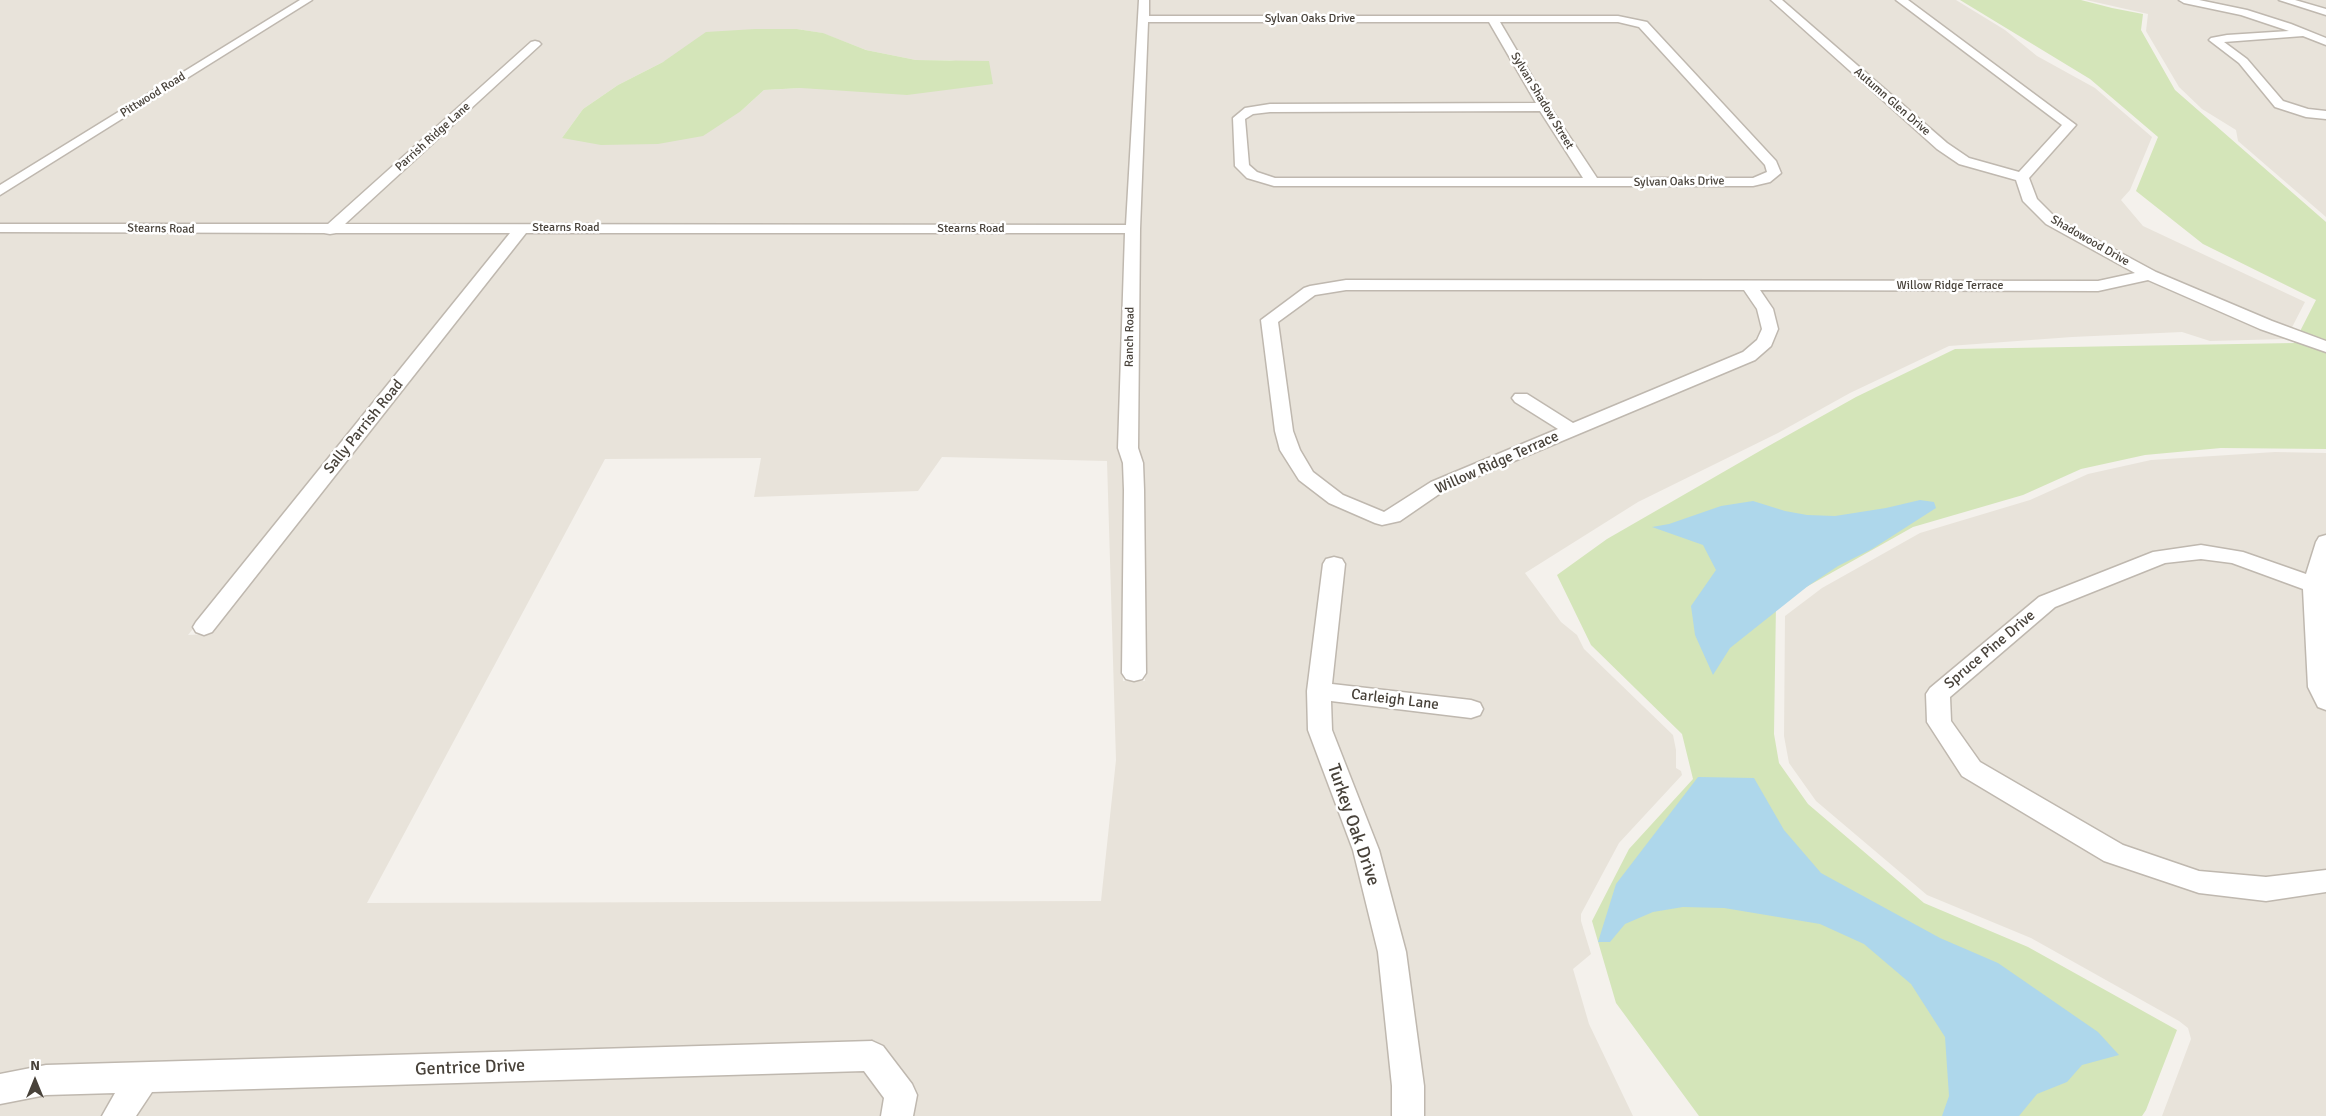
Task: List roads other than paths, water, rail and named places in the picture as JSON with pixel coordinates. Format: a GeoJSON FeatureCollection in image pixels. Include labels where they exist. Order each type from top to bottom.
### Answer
{"type":"FeatureCollection","features":[{"type":"Feature","properties":{"kind":"street","name":"Pittwood Road"},"geometry":{"type":"LineString","coordinates":[[0,191],[307,0]]}},
{"type":"Feature","properties":{"kind":"street","name":"Ranch Road"},"geometry":{"type":"LineString","coordinates":[[1134,673],[1134,490],[1133,463],[1128,448],[1133,229],[1144,0]]}},
{"type":"Feature","properties":{"kind":"street","name":"Autumn Glen Drive"},"geometry":{"type":"LineString","coordinates":[[1776,0],[1942,146],[1964,161],[2022,177]]}},
{"type":"Feature","properties":{"kind":"street"},"geometry":{"type":"LineString","coordinates":[[1901,0],[2070,125],[2022,177]]}},
{"type":"Feature","properties":{"kind":"street"},"geometry":{"type":"LineString","coordinates":[[2184,0],[2244,12],[2326,42]]}},
{"type":"Feature","properties":{"kind":"street"},"geometry":{"type":"LineString","coordinates":[[2284,0],[2326,12]]}},
{"type":"Feature","properties":{"kind":"street"},"geometry":{"type":"LineString","coordinates":[[2300,0],[2326,7]]}},
{"type":"Feature","properties":{"kind":"street","name":"Sylvan Oaks Drive"},"geometry":{"type":"LineString","coordinates":[[1142,19],[1618,19],[1643,24],[1771,164],[1774,173],[1765,179],[1753,182],[1274,182],[1252,175],[1242,166],[1239,118],[1249,111],[1270,108],[1544,107]]}},
{"type":"Feature","properties":{"kind":"street","name":"Sylvan Shadow Street"},"geometry":{"type":"LineString","coordinates":[[1493,19],[1544,107],[1593,183]]}},
{"type":"Feature","properties":{"kind":"street"},"geometry":{"type":"LineString","coordinates":[[2304,33],[2215,40],[2243,61],[2279,104],[2306,113],[2326,115]]}},
{"type":"Feature","properties":{"kind":"street","name":"Parrish Ridge Lane"},"geometry":{"type":"LineString","coordinates":[[330,230],[535,44]]}},
{"type":"Feature","properties":{"kind":"street","name":"Shadowood Drive"},"geometry":{"type":"LineString","coordinates":[[2022,177],[2030,201],[2051,221],[2150,275],[2266,326],[2326,347]]}},
{"type":"Feature","properties":{"kind":"street","name":"Stearns Road"},"geometry":{"type":"LineString","coordinates":[[0,228],[330,230],[523,227],[1133,229]]}},
{"type":"Feature","properties":{"kind":"street","name":"Sally Parrish Road"},"geometry":{"type":"LineString","coordinates":[[204,627],[523,227]]}},
{"type":"Feature","properties":{"kind":"street","name":"Willow Ridge Terrace"},"geometry":{"type":"LineString","coordinates":[[1749,285],[1765,309],[1770,329],[1765,342],[1749,356],[1438,486],[1393,517],[1382,519],[1336,499],[1306,476],[1290,450],[1284,431],[1269,320],[1310,291],[1346,285],[1749,285],[2098,286],[2150,275]]}},
{"type":"Feature","properties":{"kind":"street"},"geometry":{"type":"LineString","coordinates":[[1520,398],[1572,430]]}},
{"type":"Feature","properties":{"kind":"street"},"geometry":{"type":"LineString","coordinates":[[2326,542],[2320,587],[2320,687],[2326,701]]}},
{"type":"Feature","properties":{"kind":"street","name":"Spruce Pine Drive"},"geometry":{"type":"LineString","coordinates":[[2320,587],[2235,556],[2202,552],[2161,556],[2047,602],[1938,694],[1940,722],[1972,769],[2114,853],[2198,882],[2266,889],[2326,881]]}},
{"type":"Feature","properties":{"kind":"street","name":"Turkey Oak Drive"},"geometry":{"type":"LineString","coordinates":[[1334,564],[1319,691],[1320,730],[1366,850],[1392,952],[1408,1086],[1408,1116]]}},
{"type":"Feature","properties":{"kind":"street","name":"Carleigh Lane"},"geometry":{"type":"LineString","coordinates":[[1319,691],[1471,709]]}},
{"type":"Feature","properties":{"kind":"street","name":"Gentrice Drive"},"geometry":{"type":"LineString","coordinates":[[0,1090],[46,1080],[872,1056],[901,1095],[897,1116]]}},
{"type":"Feature","properties":{"kind":"street"},"geometry":{"type":"LineString","coordinates":[[118,1116],[143,1078]]}},
{"type":"Feature","properties":{"kind":"water"},"geometry":{"type":"Polygon","coordinates":[[[1920,500],[1934,502],[1936,508],[1872,549],[1838,566],[1808,586],[1730,648],[1713,675],[1695,635],[1691,606],[1716,570],[1703,545],[1652,527],[1669,524],[1721,506],[1753,501],[1785,511],[1807,515],[1835,516],[1886,508],[1920,500]]]}},
{"type":"Feature","properties":{"kind":"water"},"geometry":{"type":"Polygon","coordinates":[[[1698,777],[1754,778],[1784,830],[1821,873],[1940,938],[1998,963],[2098,1032],[2119,1055],[2082,1065],[2067,1082],[2037,1094],[2019,1116],[1942,1116],[1949,1096],[1945,1037],[1911,984],[1864,944],[1820,924],[1724,908],[1683,907],[1653,912],[1625,924],[1610,942],[1598,942],[1616,884],[1698,777]]]}}]}
